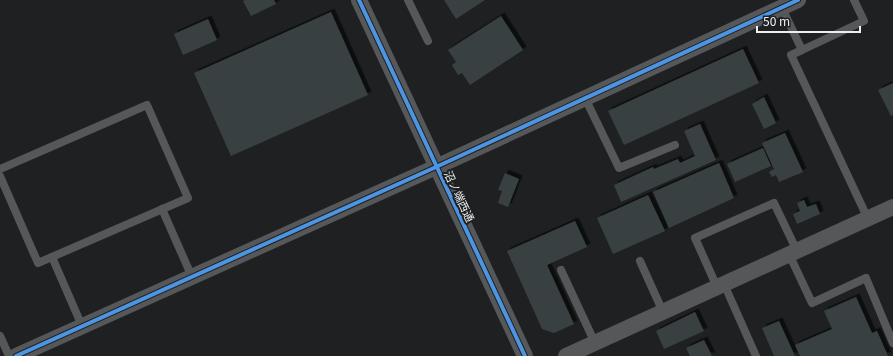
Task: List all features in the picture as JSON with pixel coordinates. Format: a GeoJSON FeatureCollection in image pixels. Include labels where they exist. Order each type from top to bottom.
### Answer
{"type":"FeatureCollection","features":[{"type":"Feature","properties":{"kind":"street","name":"沼ノ端西通"},"geometry":{"type":"LineString","coordinates":[[360,0],[436,167],[525,356]]}},
{"type":"Feature","properties":{"kind":"street"},"geometry":{"type":"LineString","coordinates":[[16,356],[33,352],[82,326],[436,167],[798,0]]}},
{"type":"Feature","properties":{"kind":"street"},"geometry":{"type":"LineString","coordinates":[[566,356],[893,207]]}},
{"type":"Feature","properties":{"kind":"lane"},"geometry":{"type":"LineString","coordinates":[[408,0],[428,41]]}},
{"type":"Feature","properties":{"kind":"lane"},"geometry":{"type":"LineString","coordinates":[[854,0],[864,21],[791,55],[868,219]]}},
{"type":"Feature","properties":{"kind":"lane"},"geometry":{"type":"LineString","coordinates":[[782,8],[802,50]]}},
{"type":"Feature","properties":{"kind":"lane"},"geometry":{"type":"LineString","coordinates":[[585,98],[619,168],[675,145]]}},
{"type":"Feature","properties":{"kind":"lane"},"geometry":{"type":"LineString","coordinates":[[0,168],[147,105],[188,198],[38,263],[3,190],[0,176]]}},
{"type":"Feature","properties":{"kind":"lane"},"geometry":{"type":"LineString","coordinates":[[756,356],[695,238],[774,203],[812,303],[866,278],[893,343]]}},
{"type":"Feature","properties":{"kind":"lane"},"geometry":{"type":"LineString","coordinates":[[162,209],[192,277]]}},
{"type":"Feature","properties":{"kind":"lane"},"geometry":{"type":"LineString","coordinates":[[52,257],[82,326]]}},
{"type":"Feature","properties":{"kind":"lane"},"geometry":{"type":"LineString","coordinates":[[640,260],[663,312]]}},
{"type":"Feature","properties":{"kind":"lane"},"geometry":{"type":"LineString","coordinates":[[561,270],[595,343]]}},
{"type":"Feature","properties":{"kind":"lane"},"geometry":{"type":"LineString","coordinates":[[0,336],[9,356]]}},
{"type":"Feature","properties":{"kind":"building"},"geometry":{"type":"Polygon","coordinates":[[[274,0],[276,4],[251,16],[243,1],[274,0]]]}},
{"type":"Feature","properties":{"kind":"building"},"geometry":{"type":"Polygon","coordinates":[[[444,0],[485,0],[456,19],[444,0]]]}},
{"type":"Feature","properties":{"kind":"building"},"geometry":{"type":"Polygon","coordinates":[[[331,12],[368,95],[231,156],[194,73],[331,12]]]}},
{"type":"Feature","properties":{"kind":"building"},"geometry":{"type":"Polygon","coordinates":[[[501,16],[523,50],[470,85],[462,73],[458,75],[452,65],[456,62],[448,50],[501,16]]]}},
{"type":"Feature","properties":{"kind":"building"},"geometry":{"type":"Polygon","coordinates":[[[208,19],[217,40],[183,55],[174,34],[208,19]]]}},
{"type":"Feature","properties":{"kind":"building"},"geometry":{"type":"Polygon","coordinates":[[[743,49],[759,83],[624,145],[608,111],[743,49]]]}},
{"type":"Feature","properties":{"kind":"building"},"geometry":{"type":"Polygon","coordinates":[[[893,83],[893,115],[891,116],[878,90],[893,83]]]}},
{"type":"Feature","properties":{"kind":"building"},"geometry":{"type":"Polygon","coordinates":[[[764,97],[776,123],[764,129],[752,104],[764,97]]]}},
{"type":"Feature","properties":{"kind":"building"},"geometry":{"type":"Polygon","coordinates":[[[700,124],[716,160],[621,202],[614,185],[653,167],[654,169],[678,159],[680,163],[695,156],[684,131],[700,124]]]}},
{"type":"Feature","properties":{"kind":"building"},"geometry":{"type":"Polygon","coordinates":[[[785,133],[803,172],[779,182],[776,175],[772,177],[769,172],[774,169],[762,143],[785,133]]]}},
{"type":"Feature","properties":{"kind":"building"},"geometry":{"type":"Polygon","coordinates":[[[763,148],[771,166],[735,182],[727,164],[763,148]]]}},
{"type":"Feature","properties":{"kind":"building"},"geometry":{"type":"Polygon","coordinates":[[[719,163],[734,198],[669,228],[653,192],[719,163]]]}},
{"type":"Feature","properties":{"kind":"building"},"geometry":{"type":"Polygon","coordinates":[[[505,173],[519,179],[508,207],[498,203],[502,191],[498,190],[505,173]]]}},
{"type":"Feature","properties":{"kind":"building"},"geometry":{"type":"Polygon","coordinates":[[[648,195],[665,231],[613,254],[597,218],[648,195]]]}},
{"type":"Feature","properties":{"kind":"building"},"geometry":{"type":"Polygon","coordinates":[[[804,200],[807,207],[816,204],[820,214],[797,224],[793,214],[800,211],[797,203],[804,200]]]}},
{"type":"Feature","properties":{"kind":"building"},"geometry":{"type":"Polygon","coordinates":[[[575,221],[587,247],[547,265],[574,324],[554,333],[542,329],[507,251],[575,221]]]}},
{"type":"Feature","properties":{"kind":"building"},"geometry":{"type":"Polygon","coordinates":[[[856,297],[872,333],[877,331],[888,356],[800,356],[795,345],[832,329],[824,311],[856,297]]]}},
{"type":"Feature","properties":{"kind":"building"},"geometry":{"type":"Polygon","coordinates":[[[695,312],[704,331],[664,349],[656,331],[695,312]]]}},
{"type":"Feature","properties":{"kind":"building"},"geometry":{"type":"Polygon","coordinates":[[[779,321],[795,356],[774,356],[762,328],[779,321]]]}},
{"type":"Feature","properties":{"kind":"building"},"geometry":{"type":"Polygon","coordinates":[[[704,340],[712,356],[690,356],[686,348],[704,340]]]}},
{"type":"Feature","properties":{"kind":"cycle path"},"geometry":{"type":"LineString","coordinates":[[359,0],[525,356]]}},
{"type":"Feature","properties":{"kind":"cycle path"},"geometry":{"type":"LineString","coordinates":[[16,356],[436,167],[798,0]]}}]}
